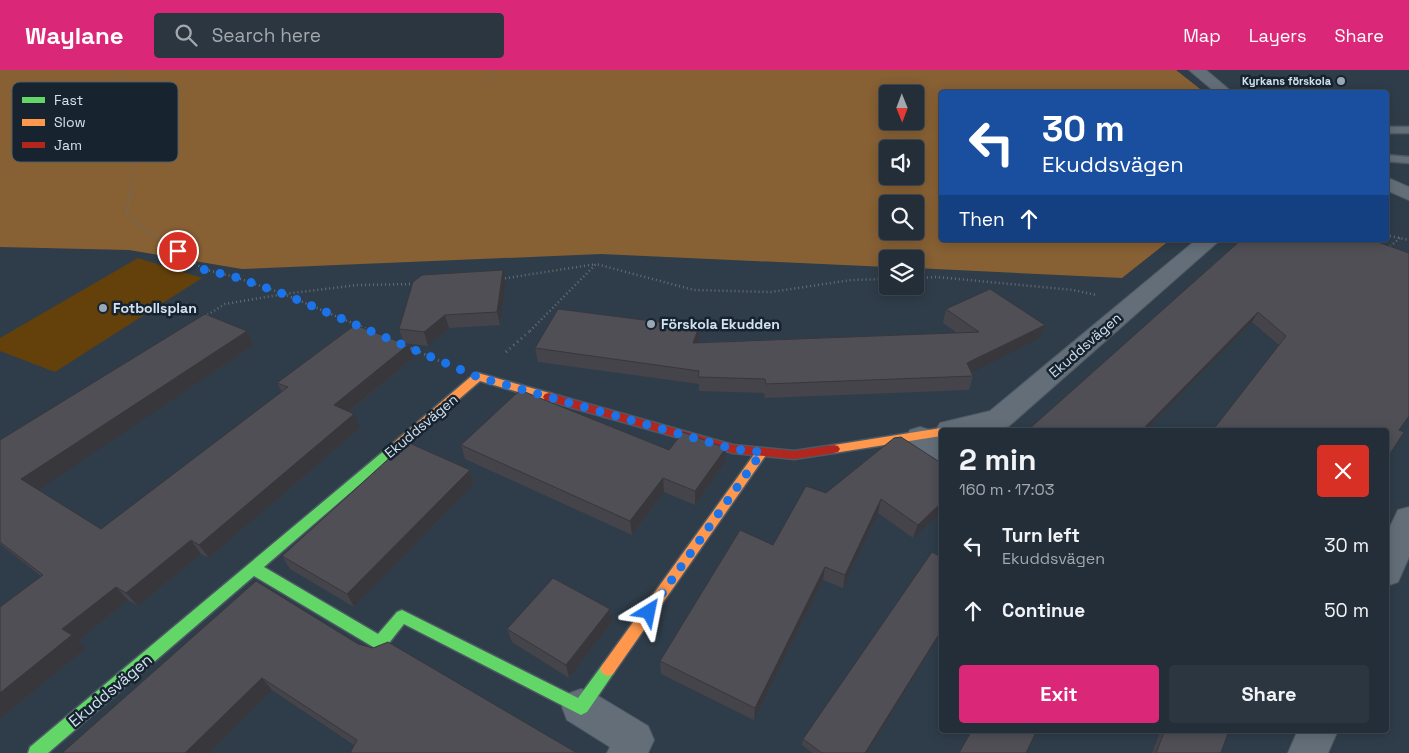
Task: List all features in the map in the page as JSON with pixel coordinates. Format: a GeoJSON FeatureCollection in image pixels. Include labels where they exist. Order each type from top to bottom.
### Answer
{"type":"FeatureCollection","features":[{"type":"Feature","properties":{"kind":"street"},"geometry":{"type":"LineString","coordinates":[[1197,70],[1222,90]]}},
{"type":"Feature","properties":{"kind":"street"},"geometry":{"type":"LineString","coordinates":[[1389,184],[1409,194]]}},
{"type":"Feature","properties":{"kind":"street","name":"Ekuddsvägen"},"geometry":{"type":"LineString","coordinates":[[959,428],[999,419],[1207,242]]}},
{"type":"Feature","properties":{"kind":"street"},"geometry":{"type":"LineString","coordinates":[[478,377],[733,449],[794,456],[934,441]]}},
{"type":"Feature","properties":{"kind":"street","name":"Ekuddsvägen"},"geometry":{"type":"LineString","coordinates":[[36,753],[478,377]]}},
{"type":"Feature","properties":{"kind":"street"},"geometry":{"type":"LineString","coordinates":[[582,708],[762,452]]}},
{"type":"Feature","properties":{"kind":"street"},"geometry":{"type":"LineString","coordinates":[[1389,565],[1409,519]]}},
{"type":"Feature","properties":{"kind":"street"},"geometry":{"type":"LineString","coordinates":[[253,568],[380,643],[402,616],[582,708],[634,740],[627,753]]}},
{"type":"Feature","properties":{"kind":"street"},"geometry":{"type":"LineString","coordinates":[[1308,753],[1317,733]]}},
{"type":"Feature","properties":{"kind":"lane"},"geometry":{"type":"LineString","coordinates":[[1389,130],[1409,130]]}},
{"type":"Feature","properties":{"kind":"lane"},"geometry":{"type":"LineString","coordinates":[[1389,158],[1409,160]]}},
{"type":"Feature","properties":{"kind":"path"},"geometry":{"type":"LineString","coordinates":[[116,70],[120,82]]}},
{"type":"Feature","properties":{"kind":"path"},"geometry":{"type":"LineString","coordinates":[[483,85],[497,70]]}},
{"type":"Feature","properties":{"kind":"path"},"geometry":{"type":"LineString","coordinates":[[132,162],[135,164],[126,215],[202,269],[235,277],[284,294],[381,336]]}},
{"type":"Feature","properties":{"kind":"path"},"geometry":{"type":"LineString","coordinates":[[1389,236],[1409,240]]}},
{"type":"Feature","properties":{"kind":"path"},"geometry":{"type":"LineString","coordinates":[[1381,255],[1400,238]]}},
{"type":"Feature","properties":{"kind":"path"},"geometry":{"type":"LineString","coordinates":[[494,279],[596,264],[694,290],[772,292],[851,280],[879,279]]}},
{"type":"Feature","properties":{"kind":"path"},"geometry":{"type":"LineString","coordinates":[[398,343],[478,377],[542,320],[596,264]]}},
{"type":"Feature","properties":{"kind":"path"},"geometry":{"type":"LineString","coordinates":[[924,278],[937,277],[1073,290],[1134,304]]}},
{"type":"Feature","properties":{"kind":"path"},"geometry":{"type":"LineString","coordinates":[[200,320],[225,304],[284,294],[358,285],[420,284]]}},
{"type":"Feature","properties":{"kind":"shaded area"},"geometry":{"type":"Polygon","coordinates":[[[0,70],[1176,70],[1201,90],[939,90],[939,242],[1167,242],[1122,278],[924,268],[924,250],[879,250],[879,267],[601,254],[242,269],[129,250],[0,247],[0,70]]]}},
{"type":"Feature","properties":{"kind":"shaded area","name":"Fotbollsplan"},"geometry":{"type":"Polygon","coordinates":[[[138,258],[202,278],[55,372],[0,351],[0,338],[138,258]]]}},
{"type":"Feature","properties":{"kind":"building"},"geometry":{"type":"Polygon","coordinates":[[[1239,242],[1378,242],[1409,253],[1409,416],[1399,430],[1404,432],[1389,455],[1389,428],[1215,428],[1286,336],[1258,312],[1144,428],[1030,428],[1239,242]]]}},
{"type":"Feature","properties":{"kind":"building"},"geometry":{"type":"Polygon","coordinates":[[[503,270],[497,312],[445,315],[424,332],[399,329],[413,282],[422,275],[503,270]]]}},
{"type":"Feature","properties":{"kind":"building"},"geometry":{"type":"Polygon","coordinates":[[[990,289],[1045,325],[967,363],[973,376],[766,384],[765,379],[698,377],[699,371],[535,348],[558,309],[699,327],[693,343],[979,332],[946,309],[990,289]]]}},
{"type":"Feature","properties":{"kind":"building"},"geometry":{"type":"Polygon","coordinates":[[[205,314],[247,331],[21,479],[101,529],[288,387],[277,383],[355,325],[408,345],[334,405],[354,414],[199,545],[191,540],[126,593],[116,587],[62,629],[72,635],[0,693],[0,607],[43,575],[0,542],[0,440],[205,314]]]}},
{"type":"Feature","properties":{"kind":"building"},"geometry":{"type":"Polygon","coordinates":[[[520,390],[669,450],[683,432],[726,448],[695,491],[663,478],[630,521],[461,445],[520,390]]]}},
{"type":"Feature","properties":{"kind":"building"},"geometry":{"type":"Polygon","coordinates":[[[901,437],[939,462],[939,505],[918,525],[881,499],[845,575],[825,567],[755,708],[660,661],[740,530],[773,545],[806,486],[826,493],[894,438],[901,437]]]}},
{"type":"Feature","properties":{"kind":"building"},"geometry":{"type":"Polygon","coordinates":[[[407,442],[470,470],[347,594],[282,556],[407,442]]]}},
{"type":"Feature","properties":{"kind":"building"},"geometry":{"type":"Polygon","coordinates":[[[932,552],[939,556],[939,634],[865,753],[822,753],[803,739],[932,552]]]}},
{"type":"Feature","properties":{"kind":"building"},"geometry":{"type":"Polygon","coordinates":[[[553,578],[610,609],[566,665],[507,629],[553,578]]]}},
{"type":"Feature","properties":{"kind":"building"},"geometry":{"type":"Polygon","coordinates":[[[256,581],[358,644],[373,648],[388,642],[577,753],[350,753],[357,740],[262,678],[185,753],[62,753],[256,581]]]}},
{"type":"Feature","properties":{"kind":"building"},"geometry":{"type":"Polygon","coordinates":[[[970,733],[1036,733],[1026,753],[959,753],[970,733]]]}},
{"type":"Feature","properties":{"kind":"building"},"geometry":{"type":"Polygon","coordinates":[[[1164,733],[1228,733],[1221,753],[1156,753],[1164,733]]]}},
{"type":"Feature","properties":{"kind":"traffic: fast"},"geometry":{"type":"LineString","coordinates":[[36,753],[389,453]]}},
{"type":"Feature","properties":{"kind":"traffic: fast"},"geometry":{"type":"LineString","coordinates":[[253,568],[380,643],[402,616],[581,707],[608,669]]}},
{"type":"Feature","properties":{"kind":"traffic: slow"},"geometry":{"type":"LineString","coordinates":[[389,453],[478,377],[549,397]]}},
{"type":"Feature","properties":{"kind":"traffic: slow"},"geometry":{"type":"LineString","coordinates":[[834,449],[939,432]]}},
{"type":"Feature","properties":{"kind":"traffic: slow"},"geometry":{"type":"LineString","coordinates":[[608,669],[762,452]]}},
{"type":"Feature","properties":{"kind":"traffic: jam"},"geometry":{"type":"LineString","coordinates":[[549,397],[733,449],[794,455],[834,449]]}},
{"type":"Feature","properties":{"kind":"place","name":"Kyrkans förskola"},"geometry":{"type":"Point","coordinates":[1341,81]}},
{"type":"Feature","properties":{"kind":"place","name":"Fotbollsplan"},"geometry":{"type":"Point","coordinates":[103,308]}},
{"type":"Feature","properties":{"kind":"place","name":"Förskola Ekudden"},"geometry":{"type":"Point","coordinates":[651,324]}},
{"type":"Feature","properties":{"kind":"route"},"geometry":{"type":"LineString","coordinates":[[178,251],[202,269],[235,277],[284,294],[478,377],[733,449],[762,452],[649,612]]}}]}
